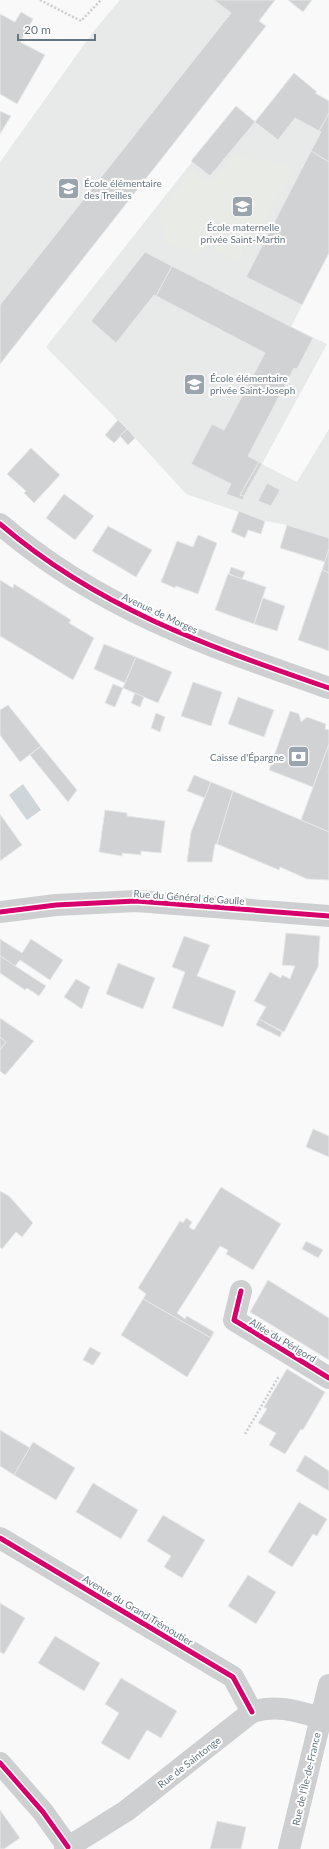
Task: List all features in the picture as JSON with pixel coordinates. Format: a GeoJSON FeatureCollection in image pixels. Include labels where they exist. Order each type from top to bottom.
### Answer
{"type":"FeatureCollection","features":[{"type":"Feature","properties":{"kind":"street","name":"Avenue de Morges"},"geometry":{"type":"LineString","coordinates":[[0,524],[24,544],[65,574],[152,621],[196,640],[329,688]]}},
{"type":"Feature","properties":{"kind":"street","name":"Rue du Général de Gaulle"},"geometry":{"type":"LineString","coordinates":[[0,912],[56,905],[136,902],[329,916]]}},
{"type":"Feature","properties":{"kind":"street","name":"Allée du Périgord"},"geometry":{"type":"LineString","coordinates":[[241,1291],[234,1320],[329,1378]]}},
{"type":"Feature","properties":{"kind":"street","name":"Avenue du Grand Trémoutier"},"geometry":{"type":"LineString","coordinates":[[0,1538],[232,1678],[252,1712]]}},
{"type":"Feature","properties":{"kind":"street","name":"Rue de l'Île-de-France"},"geometry":{"type":"LineString","coordinates":[[290,1849],[329,1686]]}},
{"type":"Feature","properties":{"kind":"street","name":"Rue de Saintonge"},"geometry":{"type":"LineString","coordinates":[[66,1848],[126,1811],[252,1712],[263,1708],[274,1707],[295,1710],[321,1718]]}},
{"type":"Feature","properties":{"kind":"street"},"geometry":{"type":"LineString","coordinates":[[0,1763],[42,1812],[66,1848]]}},
{"type":"Feature","properties":{"kind":"path"},"geometry":{"type":"LineString","coordinates":[[40,0],[80,21],[101,0]]}},
{"type":"Feature","properties":{"kind":"path"},"geometry":{"type":"LineString","coordinates":[[245,1434],[282,1370]]}},
{"type":"Feature","properties":{"kind":"shaded area","name":"École élémentaire des Treilles"},"geometry":{"type":"Polygon","coordinates":[[[120,0],[275,0],[259,20],[266,26],[0,364],[0,162],[93,32],[120,0]]]}},
{"type":"Feature","properties":{"kind":"shaded area"},"geometry":{"type":"Polygon","coordinates":[[[294,73],[317,92],[316,93],[329,101],[329,253],[291,327],[327,344],[262,464],[297,482],[329,429],[329,538],[287,525],[265,521],[186,494],[135,438],[46,347],[236,106],[255,121],[294,73]]]}},
{"type":"Feature","properties":{"kind":"shaded area"},"geometry":{"type":"Polygon","coordinates":[[[232,156],[289,164],[289,181],[274,199],[269,220],[245,246],[239,262],[209,246],[195,253],[164,240],[158,213],[191,170],[206,180],[215,177],[232,156]]]}},
{"type":"Feature","properties":{"kind":"shaded area"},"geometry":{"type":"Polygon","coordinates":[[[23,784],[41,810],[27,820],[9,795],[23,784]]]}},
{"type":"Feature","properties":{"kind":"building"},"geometry":{"type":"Polygon","coordinates":[[[214,0],[275,0],[259,21],[266,26],[0,364],[0,305],[231,13],[214,0]]]}},
{"type":"Feature","properties":{"kind":"building"},"geometry":{"type":"Polygon","coordinates":[[[288,0],[312,0],[303,12],[288,0]]]}},
{"type":"Feature","properties":{"kind":"building"},"geometry":{"type":"Polygon","coordinates":[[[21,12],[33,19],[20,42],[45,55],[17,104],[0,94],[0,14],[15,22],[21,12]]]}},
{"type":"Feature","properties":{"kind":"building"},"geometry":{"type":"Polygon","coordinates":[[[294,73],[317,92],[315,93],[329,101],[329,113],[319,131],[295,118],[278,140],[255,122],[294,73]]]}},
{"type":"Feature","properties":{"kind":"building"},"geometry":{"type":"Polygon","coordinates":[[[236,106],[255,122],[210,176],[191,161],[236,106]]]}},
{"type":"Feature","properties":{"kind":"building"},"geometry":{"type":"Polygon","coordinates":[[[0,111],[11,116],[0,134],[0,111]]]}},
{"type":"Feature","properties":{"kind":"building"},"geometry":{"type":"Polygon","coordinates":[[[329,113],[329,162],[311,151],[321,132],[319,131],[329,113]]]}},
{"type":"Feature","properties":{"kind":"building"},"geometry":{"type":"Polygon","coordinates":[[[311,151],[329,162],[329,253],[302,305],[246,277],[311,151]]]}},
{"type":"Feature","properties":{"kind":"building"},"geometry":{"type":"Polygon","coordinates":[[[145,252],[172,266],[156,296],[154,295],[116,343],[91,321],[145,252]]]}},
{"type":"Feature","properties":{"kind":"building"},"geometry":{"type":"Polygon","coordinates":[[[172,266],[313,338],[297,369],[294,368],[248,456],[259,462],[240,495],[244,496],[243,500],[226,494],[231,484],[191,464],[212,424],[224,430],[265,353],[156,296],[172,266]]]}},
{"type":"Feature","properties":{"kind":"building"},"geometry":{"type":"Polygon","coordinates":[[[118,420],[127,429],[114,443],[105,435],[118,420]]]}},
{"type":"Feature","properties":{"kind":"building"},"geometry":{"type":"Polygon","coordinates":[[[127,429],[135,438],[128,445],[120,436],[127,429]]]}},
{"type":"Feature","properties":{"kind":"building"},"geometry":{"type":"Polygon","coordinates":[[[31,448],[60,475],[34,503],[24,493],[26,491],[7,474],[31,448]]]}},
{"type":"Feature","properties":{"kind":"building"},"geometry":{"type":"Polygon","coordinates":[[[259,462],[262,464],[244,496],[240,495],[259,462]]]}},
{"type":"Feature","properties":{"kind":"building"},"geometry":{"type":"Polygon","coordinates":[[[267,483],[280,490],[271,506],[258,501],[267,483]]]}},
{"type":"Feature","properties":{"kind":"building"},"geometry":{"type":"Polygon","coordinates":[[[64,494],[94,516],[75,540],[46,518],[64,494]]]}},
{"type":"Feature","properties":{"kind":"building"},"geometry":{"type":"Polygon","coordinates":[[[239,511],[265,521],[261,534],[248,530],[245,538],[231,532],[239,511]]]}},
{"type":"Feature","properties":{"kind":"building"},"geometry":{"type":"Polygon","coordinates":[[[287,525],[329,538],[329,549],[325,562],[280,548],[287,525]]]}},
{"type":"Feature","properties":{"kind":"building"},"geometry":{"type":"Polygon","coordinates":[[[108,526],[152,550],[136,577],[92,551],[108,526]]]}},
{"type":"Feature","properties":{"kind":"building"},"geometry":{"type":"Polygon","coordinates":[[[198,535],[217,543],[198,594],[176,586],[175,588],[161,582],[177,541],[193,547],[198,535]]]}},
{"type":"Feature","properties":{"kind":"building"},"geometry":{"type":"Polygon","coordinates":[[[329,549],[329,573],[322,570],[329,549]]]}},
{"type":"Feature","properties":{"kind":"building"},"geometry":{"type":"Polygon","coordinates":[[[231,567],[245,572],[242,579],[229,574],[231,567]]]}},
{"type":"Feature","properties":{"kind":"building"},"geometry":{"type":"Polygon","coordinates":[[[322,570],[329,573],[329,651],[298,640],[322,570]]]}},
{"type":"Feature","properties":{"kind":"building"},"geometry":{"type":"Polygon","coordinates":[[[228,574],[266,587],[254,624],[215,610],[228,574]]]}},
{"type":"Feature","properties":{"kind":"building"},"geometry":{"type":"Polygon","coordinates":[[[0,580],[13,588],[14,584],[71,620],[69,623],[94,638],[73,680],[0,636],[0,580]]]}},
{"type":"Feature","properties":{"kind":"building"},"geometry":{"type":"Polygon","coordinates":[[[263,598],[285,606],[277,631],[254,624],[263,598]]]}},
{"type":"Feature","properties":{"kind":"building"},"geometry":{"type":"Polygon","coordinates":[[[104,644],[136,657],[125,683],[94,669],[104,644]]]}},
{"type":"Feature","properties":{"kind":"building"},"geometry":{"type":"Polygon","coordinates":[[[136,657],[172,672],[158,703],[123,688],[136,657]]]}},
{"type":"Feature","properties":{"kind":"building"},"geometry":{"type":"Polygon","coordinates":[[[193,682],[222,692],[211,726],[181,716],[193,682]]]}},
{"type":"Feature","properties":{"kind":"building"},"geometry":{"type":"Polygon","coordinates":[[[113,684],[123,688],[115,707],[105,703],[113,684]]]}},
{"type":"Feature","properties":{"kind":"building"},"geometry":{"type":"Polygon","coordinates":[[[135,693],[144,697],[140,707],[131,703],[135,693]]]}},
{"type":"Feature","properties":{"kind":"building"},"geometry":{"type":"Polygon","coordinates":[[[238,697],[274,710],[264,737],[228,724],[238,697]]]}},
{"type":"Feature","properties":{"kind":"building"},"geometry":{"type":"Polygon","coordinates":[[[8,705],[41,746],[20,762],[0,735],[0,710],[8,705]]]}},
{"type":"Feature","properties":{"kind":"building","name":"Caisse d'Épargne"},"geometry":{"type":"Polygon","coordinates":[[[290,711],[299,714],[301,722],[307,717],[326,724],[325,729],[329,730],[329,744],[313,787],[269,770],[290,711]]]}},
{"type":"Feature","properties":{"kind":"building"},"geometry":{"type":"Polygon","coordinates":[[[156,713],[165,717],[160,732],[151,728],[156,713]]]}},
{"type":"Feature","properties":{"kind":"building"},"geometry":{"type":"Polygon","coordinates":[[[329,744],[329,832],[301,820],[329,744]]]}},
{"type":"Feature","properties":{"kind":"building"},"geometry":{"type":"Polygon","coordinates":[[[41,746],[77,790],[68,802],[30,755],[41,746]]]}},
{"type":"Feature","properties":{"kind":"building"},"geometry":{"type":"Polygon","coordinates":[[[194,775],[211,782],[205,798],[187,791],[194,775]]]}},
{"type":"Feature","properties":{"kind":"building"},"geometry":{"type":"Polygon","coordinates":[[[211,782],[233,791],[217,844],[215,844],[212,862],[187,862],[191,832],[211,782]]]}},
{"type":"Feature","properties":{"kind":"building"},"geometry":{"type":"Polygon","coordinates":[[[233,791],[329,832],[329,880],[307,879],[280,867],[279,870],[217,844],[233,791]]]}},
{"type":"Feature","properties":{"kind":"building"},"geometry":{"type":"Polygon","coordinates":[[[105,810],[127,813],[127,816],[165,821],[161,853],[141,851],[141,855],[122,853],[122,856],[99,852],[105,810]]]}},
{"type":"Feature","properties":{"kind":"building"},"geometry":{"type":"Polygon","coordinates":[[[0,814],[22,845],[0,861],[0,814]]]}},
{"type":"Feature","properties":{"kind":"building"},"geometry":{"type":"Polygon","coordinates":[[[286,933],[320,936],[318,967],[284,1032],[259,1019],[266,1007],[254,1001],[270,972],[281,978],[282,975],[290,979],[295,966],[282,965],[286,933]]]}},
{"type":"Feature","properties":{"kind":"building"},"geometry":{"type":"Polygon","coordinates":[[[184,936],[210,945],[197,976],[236,991],[223,1027],[172,1008],[185,972],[172,967],[184,936]]]}},
{"type":"Feature","properties":{"kind":"building"},"geometry":{"type":"Polygon","coordinates":[[[0,939],[22,953],[31,939],[63,960],[50,980],[20,960],[15,966],[0,956],[0,939]]]}},
{"type":"Feature","properties":{"kind":"building"},"geometry":{"type":"Polygon","coordinates":[[[0,956],[46,986],[39,996],[27,988],[25,990],[0,973],[0,956]]]}},
{"type":"Feature","properties":{"kind":"building"},"geometry":{"type":"Polygon","coordinates":[[[118,963],[155,978],[143,1009],[106,994],[118,963]]]}},
{"type":"Feature","properties":{"kind":"building"},"geometry":{"type":"Polygon","coordinates":[[[76,979],[90,987],[82,1009],[64,997],[76,979]]]}},
{"type":"Feature","properties":{"kind":"building"},"geometry":{"type":"Polygon","coordinates":[[[0,1018],[34,1041],[5,1075],[0,1071],[0,1050],[6,1042],[0,1037],[0,1018]]]}},
{"type":"Feature","properties":{"kind":"building"},"geometry":{"type":"Polygon","coordinates":[[[259,1019],[282,1032],[280,1037],[256,1025],[259,1019]]]}},
{"type":"Feature","properties":{"kind":"building"},"geometry":{"type":"Polygon","coordinates":[[[0,1037],[6,1042],[0,1050],[0,1037]]]}},
{"type":"Feature","properties":{"kind":"building"},"geometry":{"type":"Polygon","coordinates":[[[313,1129],[329,1136],[329,1157],[306,1147],[313,1129]]]}},
{"type":"Feature","properties":{"kind":"building"},"geometry":{"type":"Polygon","coordinates":[[[221,1187],[281,1224],[253,1270],[226,1254],[228,1250],[220,1246],[177,1313],[185,1319],[187,1316],[214,1332],[211,1338],[143,1299],[146,1294],[138,1288],[180,1221],[183,1223],[186,1218],[192,1222],[189,1227],[194,1230],[221,1187]]]}},
{"type":"Feature","properties":{"kind":"building"},"geometry":{"type":"Polygon","coordinates":[[[0,1191],[9,1196],[33,1223],[22,1237],[16,1232],[2,1249],[0,1247],[0,1191]]]}},
{"type":"Feature","properties":{"kind":"building"},"geometry":{"type":"Polygon","coordinates":[[[306,1241],[323,1250],[318,1258],[302,1249],[306,1241]]]}},
{"type":"Feature","properties":{"kind":"building"},"geometry":{"type":"Polygon","coordinates":[[[268,1280],[329,1318],[329,1360],[250,1312],[268,1280]]]}},
{"type":"Feature","properties":{"kind":"building"},"geometry":{"type":"Polygon","coordinates":[[[143,1299],[211,1338],[187,1377],[121,1335],[143,1299]]]}},
{"type":"Feature","properties":{"kind":"building"},"geometry":{"type":"Polygon","coordinates":[[[90,1347],[101,1353],[93,1365],[83,1360],[90,1347]]]}},
{"type":"Feature","properties":{"kind":"building"},"geometry":{"type":"Polygon","coordinates":[[[287,1369],[325,1392],[303,1430],[301,1429],[285,1454],[269,1445],[276,1433],[258,1423],[267,1409],[264,1407],[287,1369]]]}},
{"type":"Feature","properties":{"kind":"building"},"geometry":{"type":"Polygon","coordinates":[[[0,1430],[30,1448],[14,1475],[0,1466],[0,1430]]]}},
{"type":"Feature","properties":{"kind":"building"},"geometry":{"type":"Polygon","coordinates":[[[33,1442],[75,1468],[56,1500],[14,1475],[33,1442]]]}},
{"type":"Feature","properties":{"kind":"building"},"geometry":{"type":"Polygon","coordinates":[[[305,1455],[329,1471],[329,1491],[296,1471],[305,1455]]]}},
{"type":"Feature","properties":{"kind":"building"},"geometry":{"type":"Polygon","coordinates":[[[93,1483],[138,1510],[121,1539],[76,1512],[93,1483]]]}},
{"type":"Feature","properties":{"kind":"building"},"geometry":{"type":"Polygon","coordinates":[[[299,1502],[327,1519],[317,1536],[313,1534],[292,1567],[268,1552],[299,1502]]]}},
{"type":"Feature","properties":{"kind":"building"},"geometry":{"type":"Polygon","coordinates":[[[163,1515],[205,1540],[182,1578],[164,1567],[171,1556],[147,1541],[163,1515]]]}},
{"type":"Feature","properties":{"kind":"building"},"geometry":{"type":"Polygon","coordinates":[[[248,1575],[276,1592],[256,1624],[228,1606],[248,1575]]]}},
{"type":"Feature","properties":{"kind":"building"},"geometry":{"type":"Polygon","coordinates":[[[0,1603],[25,1618],[4,1654],[0,1652],[0,1603]]]}},
{"type":"Feature","properties":{"kind":"building"},"geometry":{"type":"Polygon","coordinates":[[[55,1636],[100,1663],[84,1691],[38,1663],[55,1636]]]}},
{"type":"Feature","properties":{"kind":"building"},"geometry":{"type":"Polygon","coordinates":[[[121,1678],[177,1711],[161,1738],[147,1730],[129,1760],[101,1743],[119,1713],[105,1704],[121,1678]]]}},
{"type":"Feature","properties":{"kind":"building"},"geometry":{"type":"Polygon","coordinates":[[[0,1810],[20,1838],[4,1849],[0,1849],[0,1810]]]}},
{"type":"Feature","properties":{"kind":"building"},"geometry":{"type":"Polygon","coordinates":[[[217,1821],[246,1827],[241,1849],[210,1849],[217,1821]]]}},
{"type":"Feature","properties":{"kind":"cycle path"},"geometry":{"type":"LineString","coordinates":[[0,524],[38,554],[76,580],[156,622],[240,657],[329,688]]}},
{"type":"Feature","properties":{"kind":"cycle path"},"geometry":{"type":"LineString","coordinates":[[0,912],[56,905],[136,901],[329,916]]}},
{"type":"Feature","properties":{"kind":"cycle path"},"geometry":{"type":"LineString","coordinates":[[241,1291],[234,1320],[329,1378]]}},
{"type":"Feature","properties":{"kind":"cycle path"},"geometry":{"type":"LineString","coordinates":[[0,1538],[233,1677],[252,1712]]}},
{"type":"Feature","properties":{"kind":"cycle path"},"geometry":{"type":"LineString","coordinates":[[0,1763],[43,1812],[68,1847]]}},
{"type":"Feature","properties":{"kind":"place","name":"École élémentaire des Treilles"},"geometry":{"type":"Point","coordinates":[69,189]}},
{"type":"Feature","properties":{"kind":"place","name":"École maternelle privée Saint-Martin"},"geometry":{"type":"Point","coordinates":[243,207]}},
{"type":"Feature","properties":{"kind":"place","name":"École élémentaire privée Saint-Joseph"},"geometry":{"type":"Point","coordinates":[194,384]}},
{"type":"Feature","properties":{"kind":"place","name":"Caisse d'Épargne"},"geometry":{"type":"Point","coordinates":[299,757]}}]}
